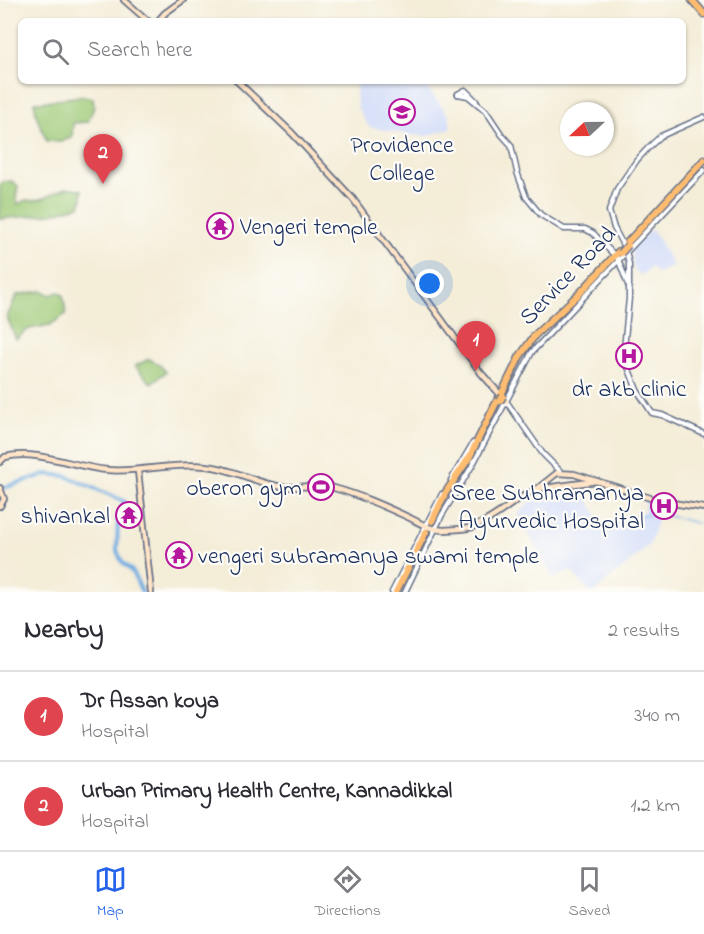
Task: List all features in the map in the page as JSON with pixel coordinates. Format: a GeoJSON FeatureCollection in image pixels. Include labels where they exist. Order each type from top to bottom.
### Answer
{"type":"FeatureCollection","features":[{"type":"Feature","properties":{"kind":"highway"},"geometry":{"type":"LineString","coordinates":[[692,0],[704,14]]}},
{"type":"Feature","properties":{"kind":"highway"},"geometry":{"type":"LineString","coordinates":[[434,524],[453,487],[469,464],[501,398],[530,347],[618,255],[704,158]]}},
{"type":"Feature","properties":{"kind":"highway"},"geometry":{"type":"LineString","coordinates":[[626,244],[704,165]]}},
{"type":"Feature","properties":{"kind":"highway"},"geometry":{"type":"LineString","coordinates":[[398,592],[427,531]]}},
{"type":"Feature","properties":{"kind":"main road"},"geometry":{"type":"LineString","coordinates":[[124,0],[145,18]]}},
{"type":"Feature","properties":{"kind":"main road"},"geometry":{"type":"LineString","coordinates":[[160,18],[183,0]]}},
{"type":"Feature","properties":{"kind":"main road"},"geometry":{"type":"LineString","coordinates":[[240,84],[292,133],[353,199],[501,398]]}},
{"type":"Feature","properties":{"kind":"main road"},"geometry":{"type":"LineString","coordinates":[[0,462],[4,457],[25,455],[93,469],[138,471],[184,465],[207,466],[229,470],[257,482],[285,487],[322,485],[354,494],[412,519],[427,531],[434,524],[473,527],[537,489],[597,481]]}},
{"type":"Feature","properties":{"kind":"main road"},"geometry":{"type":"LineString","coordinates":[[138,471],[151,592]]}},
{"type":"Feature","properties":{"kind":"main road"},"geometry":{"type":"LineString","coordinates":[[537,489],[553,475],[561,472],[660,501],[704,508]]}},
{"type":"Feature","properties":{"kind":"main road"},"geometry":{"type":"LineString","coordinates":[[0,488],[4,498],[0,506]]}},
{"type":"Feature","properties":{"kind":"street"},"geometry":{"type":"LineString","coordinates":[[480,107],[468,96],[458,94],[465,90],[480,107],[512,145],[517,172],[526,198],[541,215],[564,229],[585,229],[593,233],[618,255],[629,287],[625,359],[637,390],[652,413],[662,415],[704,434]]}},
{"type":"Feature","properties":{"kind":"street"},"geometry":{"type":"LineString","coordinates":[[626,244],[612,222],[609,211],[617,189],[637,160],[661,136],[704,117]]}},
{"type":"Feature","properties":{"kind":"street"},"geometry":{"type":"LineString","coordinates":[[618,255],[704,170]]}},
{"type":"Feature","properties":{"kind":"street"},"geometry":{"type":"LineString","coordinates":[[618,255],[629,287]]}},
{"type":"Feature","properties":{"kind":"street"},"geometry":{"type":"LineString","coordinates":[[392,592],[427,531],[439,500],[501,398],[543,454],[561,472]]}},
{"type":"Feature","properties":{"kind":"street"},"geometry":{"type":"LineString","coordinates":[[405,592],[434,524]]}},
{"type":"Feature","properties":{"kind":"shaded area","name":"Providence College"},"geometry":{"type":"Polygon","coordinates":[[[356,84],[395,84],[397,86],[424,84],[449,116],[451,128],[426,136],[369,127],[357,107],[356,84]]]}},
{"type":"Feature","properties":{"kind":"shaded area"},"geometry":{"type":"Polygon","coordinates":[[[652,229],[673,266],[657,274],[652,267],[641,275],[634,270],[631,247],[652,229]]]}},
{"type":"Feature","properties":{"kind":"shaded area"},"geometry":{"type":"Polygon","coordinates":[[[557,492],[569,496],[586,496],[604,527],[644,512],[645,499],[657,500],[658,517],[650,544],[594,592],[590,592],[570,570],[554,579],[518,514],[537,495],[557,492]]]}},
{"type":"Feature","properties":{"kind":"green space"},"geometry":{"type":"Polygon","coordinates":[[[84,96],[93,98],[94,107],[88,122],[73,123],[72,137],[61,142],[47,141],[34,102],[84,96]]]}},
{"type":"Feature","properties":{"kind":"green space"},"geometry":{"type":"Polygon","coordinates":[[[12,181],[18,186],[16,198],[18,204],[26,200],[42,199],[71,188],[82,190],[80,206],[51,214],[0,219],[0,185],[3,182],[12,181]]]}},
{"type":"Feature","properties":{"kind":"green space"},"geometry":{"type":"Polygon","coordinates":[[[41,291],[51,295],[58,292],[63,295],[66,314],[50,325],[29,329],[16,339],[7,317],[17,295],[41,291]]]}},
{"type":"Feature","properties":{"kind":"green space"},"geometry":{"type":"Polygon","coordinates":[[[149,359],[159,364],[166,372],[151,383],[135,366],[149,359]]]}},
{"type":"Feature","properties":{"kind":"waterway"},"geometry":{"type":"LineString","coordinates":[[0,489],[46,474],[66,476],[124,501],[118,519],[117,551],[122,562],[132,571],[142,592]]}},
{"type":"Feature","properties":{"kind":"waterway"},"geometry":{"type":"LineString","coordinates":[[610,526],[628,518],[649,514]]}},
{"type":"Feature","properties":{"kind":"waterway"},"geometry":{"type":"LineString","coordinates":[[653,514],[658,514]]}},
{"type":"Feature","properties":{"kind":"waterway"},"geometry":{"type":"LineString","coordinates":[[661,514],[697,523]]}},
{"type":"Feature","properties":{"kind":"tunnel"},"geometry":{"type":"LineString","coordinates":[[429,534],[435,522]]}},
{"type":"Feature","properties":{"kind":"place","name":"Providence College"},"geometry":{"type":"Point","coordinates":[402,112]}},
{"type":"Feature","properties":{"kind":"place","name":"Urban Primary Health Centre, Kannadikkal"},"geometry":{"type":"Point","coordinates":[103,184]}},
{"type":"Feature","properties":{"kind":"place","name":"Vengeri temple"},"geometry":{"type":"Point","coordinates":[220,226]}},
{"type":"Feature","properties":{"kind":"place","name":"dr akb clinic"},"geometry":{"type":"Point","coordinates":[629,356]}},
{"type":"Feature","properties":{"kind":"place","name":"Dr Assan koya"},"geometry":{"type":"Point","coordinates":[476,371]}},
{"type":"Feature","properties":{"kind":"place","name":"oberon gym"},"geometry":{"type":"Point","coordinates":[321,487]}},
{"type":"Feature","properties":{"kind":"place","name":"Sree Subhramanya Ayurvedic Hospital"},"geometry":{"type":"Point","coordinates":[664,506]}},
{"type":"Feature","properties":{"kind":"place","name":"shivankal"},"geometry":{"type":"Point","coordinates":[129,515]}},
{"type":"Feature","properties":{"kind":"place","name":"vengeri subramanya swami temple"},"geometry":{"type":"Point","coordinates":[179,555]}}]}
